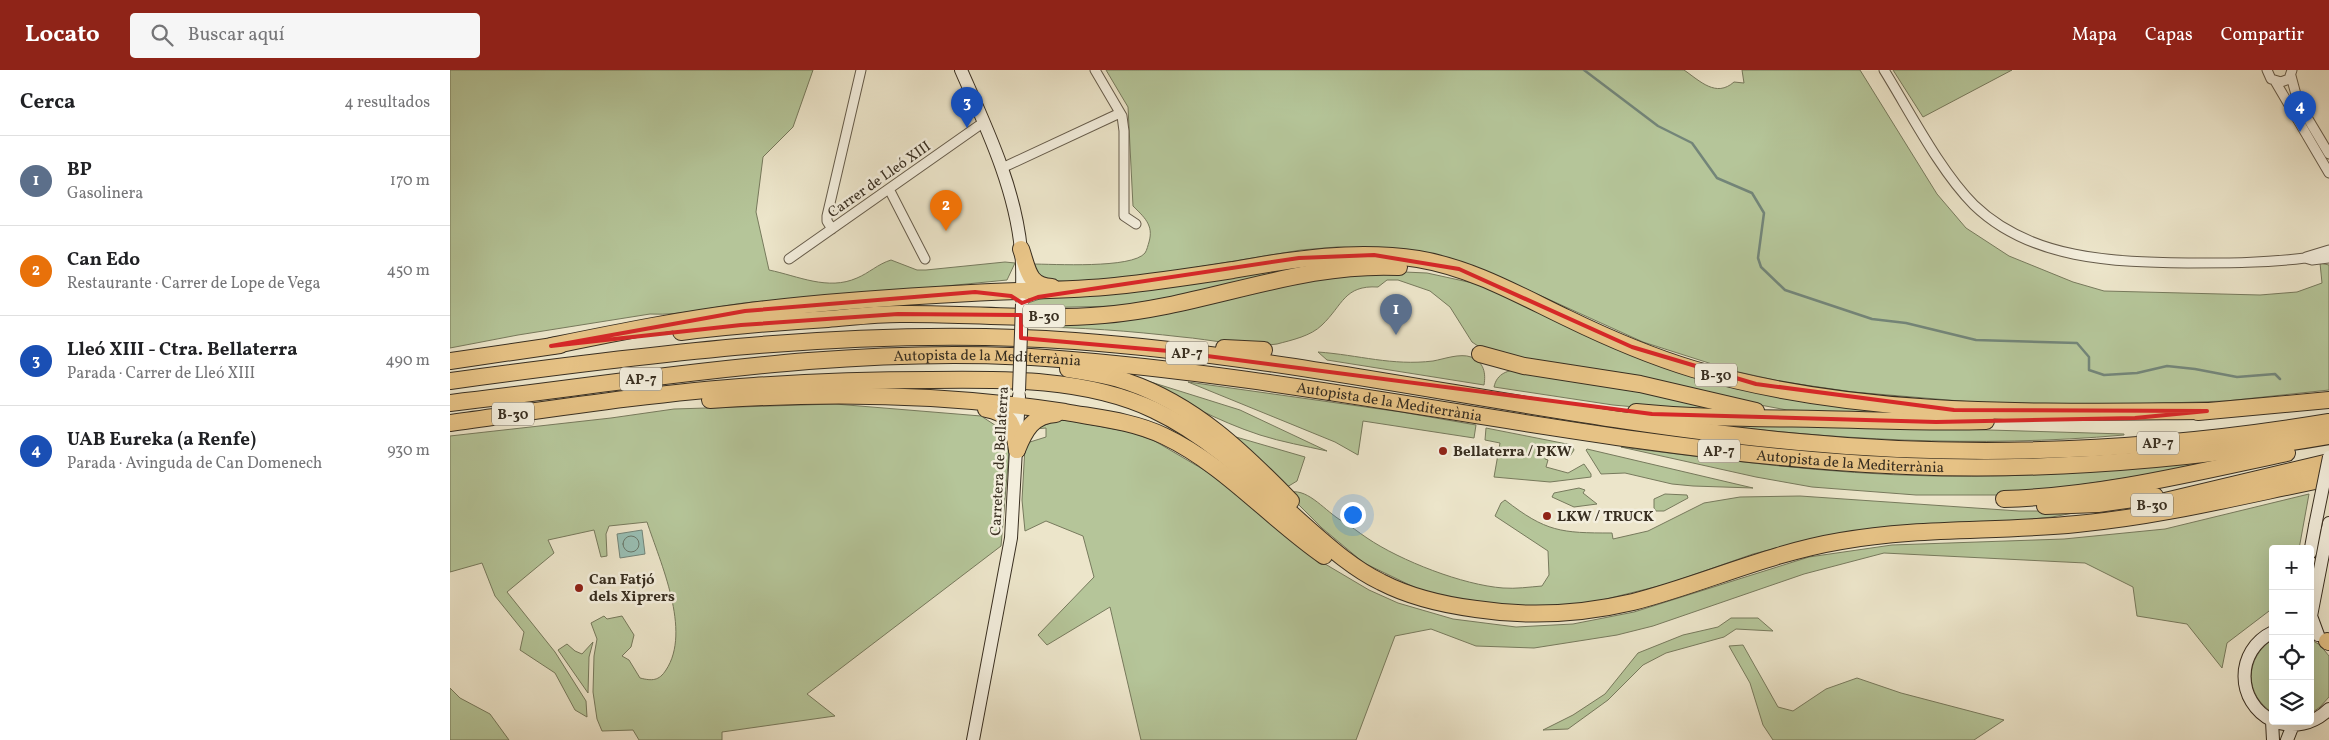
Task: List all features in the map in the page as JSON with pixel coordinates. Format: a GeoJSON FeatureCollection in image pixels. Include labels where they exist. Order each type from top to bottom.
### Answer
{"type":"FeatureCollection","features":[{"type":"Feature","properties":{"kind":"highway"},"geometry":{"type":"LineString","coordinates":[[1022,252],[1036,284],[1044,287],[1087,289]]}},
{"type":"Feature","properties":{"kind":"highway"},"geometry":{"type":"LineString","coordinates":[[551,346],[633,329],[745,311],[1006,290],[1016,280],[1022,252]]}},
{"type":"Feature","properties":{"kind":"highway"},"geometry":{"type":"LineString","coordinates":[[995,292],[1022,298],[1185,277],[1299,258],[1374,255],[1418,259],[1459,269],[1528,299]]}},
{"type":"Feature","properties":{"kind":"highway","name":"B-30"},"geometry":{"type":"LineString","coordinates":[[450,360],[551,346],[741,325],[898,314],[1105,315],[1172,305],[1288,277],[1361,267],[1408,267],[1445,272],[1480,281],[1528,299],[1632,347],[1692,368],[1756,384],[1832,397],[1915,406],[1992,411],[2207,411],[2329,400]]}},
{"type":"Feature","properties":{"kind":"highway","name":"Autopista de la Mediterrània"},"geometry":{"type":"LineString","coordinates":[[450,381],[646,356],[852,340],[983,337],[1114,345],[1376,380],[1651,425],[1762,439],[1884,448],[1987,451],[2099,448],[2212,438],[2329,422]]}},
{"type":"Feature","properties":{"kind":"highway"},"geometry":{"type":"LineString","coordinates":[[1114,345],[1264,350]]}},
{"type":"Feature","properties":{"kind":"highway"},"geometry":{"type":"LineString","coordinates":[[1480,354],[1524,366],[1640,384],[1759,412],[1817,419]]}},
{"type":"Feature","properties":{"kind":"highway","name":"Autopista de la Mediterrània"},"geometry":{"type":"LineString","coordinates":[[450,403],[690,373],[832,358],[906,355],[999,355],[1113,364],[1337,392],[1671,445],[1802,459],[1877,464],[1990,467],[2116,462],[2224,451],[2329,436]]}},
{"type":"Feature","properties":{"kind":"highway"},"geometry":{"type":"LineString","coordinates":[[832,358],[898,363],[975,363],[1044,366],[1107,376],[1147,389],[1177,403],[1225,436],[1323,532],[1355,560],[1388,579],[1443,602]]}},
{"type":"Feature","properties":{"kind":"highway","name":"B-30"},"geometry":{"type":"LineString","coordinates":[[450,423],[576,406],[752,386],[888,380],[1006,381],[1079,387],[1103,392],[1152,409],[1204,440],[1324,543],[1372,577],[1394,588],[1443,602],[1496,612],[1552,614],[1604,608],[1656,595],[1770,557],[1822,544],[1875,536],[1986,529],[2090,516],[2164,502],[2321,464]]}},
{"type":"Feature","properties":{"kind":"highway"},"geometry":{"type":"LineString","coordinates":[[1376,380],[1443,385],[1600,408],[1696,417],[1936,422],[2135,418],[2207,411]]}},
{"type":"Feature","properties":{"kind":"highway"},"geometry":{"type":"LineString","coordinates":[[901,398],[940,395],[1007,398],[1015,396],[1042,409],[1139,426],[1175,442],[1221,472],[1317,551],[1387,592],[1413,602],[1447,610],[1496,612]]}},
{"type":"Feature","properties":{"kind":"highway"},"geometry":{"type":"LineString","coordinates":[[576,406],[645,405],[821,396],[939,400],[1019,399]]}},
{"type":"Feature","properties":{"kind":"highway"},"geometry":{"type":"LineString","coordinates":[[939,400],[993,410],[1005,416],[1011,423],[1017,450]]}},
{"type":"Feature","properties":{"kind":"highway"},"geometry":{"type":"LineString","coordinates":[[1017,450],[1024,431],[1035,420],[1049,414],[1073,414]]}},
{"type":"Feature","properties":{"kind":"highway"},"geometry":{"type":"LineString","coordinates":[[2321,464],[2238,478],[2121,502],[2071,506],[2005,501],[2115,488],[2193,474],[2329,444]]}},
{"type":"Feature","properties":{"kind":"highway"},"geometry":{"type":"LineString","coordinates":[[1986,529],[2073,525],[2170,513],[2329,479]]}},
{"type":"Feature","properties":{"kind":"street"},"geometry":{"type":"LineString","coordinates":[[832,229],[827,221],[827,216],[861,70]]}},
{"type":"Feature","properties":{"kind":"street","name":"Carretera de Bellaterra"},"geometry":{"type":"LineString","coordinates":[[961,70],[1002,168],[1022,252],[1019,399],[1011,538],[973,740]]}},
{"type":"Feature","properties":{"kind":"street"},"geometry":{"type":"LineString","coordinates":[[1095,70],[1120,113],[1124,132],[1124,216],[1136,224]]}},
{"type":"Feature","properties":{"kind":"street"},"geometry":{"type":"LineString","coordinates":[[1884,70],[1955,184],[1975,206],[2014,233],[2034,243],[2089,258],[2140,262],[2262,263],[2305,258],[2329,250]]}},
{"type":"Feature","properties":{"kind":"street"},"geometry":{"type":"LineString","coordinates":[[2267,70],[2269,77],[2275,81],[2329,173]]}},
{"type":"Feature","properties":{"kind":"street"},"geometry":{"type":"LineString","coordinates":[[2275,81],[2284,82],[2292,73]]}},
{"type":"Feature","properties":{"kind":"street"},"geometry":{"type":"LineString","coordinates":[[2292,73],[2298,102],[2329,154]]}},
{"type":"Feature","properties":{"kind":"street"},"geometry":{"type":"LineString","coordinates":[[1002,168],[1120,113]]}},
{"type":"Feature","properties":{"kind":"street","name":"Carrer de Lleó XIII"},"geometry":{"type":"LineString","coordinates":[[789,259],[984,122]]}},
{"type":"Feature","properties":{"kind":"street"},"geometry":{"type":"LineString","coordinates":[[889,189],[926,259]]}},
{"type":"Feature","properties":{"kind":"street"},"geometry":{"type":"LineString","coordinates":[[2305,258],[2312,260],[2329,258]]}},
{"type":"Feature","properties":{"kind":"street"},"geometry":{"type":"LineString","coordinates":[[2312,545],[2329,458]]}},
{"type":"Feature","properties":{"kind":"street"},"geometry":{"type":"LineString","coordinates":[[2323,639],[2311,616],[2329,524]]}},
{"type":"Feature","properties":{"kind":"street"},"geometry":{"type":"LineString","coordinates":[[2269,635],[2254,646],[2247,658],[2244,674],[2246,690],[2252,704],[2269,718]]}},
{"type":"Feature","properties":{"kind":"street"},"geometry":{"type":"LineString","coordinates":[[2314,719],[2329,709]]}},
{"type":"Feature","properties":{"kind":"street"},"geometry":{"type":"LineString","coordinates":[[2273,725],[2273,740]]}},
{"type":"Feature","properties":{"kind":"street"},"geometry":{"type":"LineString","coordinates":[[2287,740],[2294,725]]}},
{"type":"Feature","properties":{"kind":"highlighted area"},"geometry":{"type":"Polygon","coordinates":[[[1374,255],[1459,269],[1632,347],[1756,384],[1954,410],[2207,411],[2135,418],[1936,422],[1652,414],[1169,351],[1021,338],[1021,315],[898,314],[741,325],[551,346],[745,311],[975,292],[1011,296],[1022,303],[1038,297],[1299,258],[1374,255]]]}},
{"type":"Feature","properties":{"kind":"green space"},"geometry":{"type":"Polygon","coordinates":[[[450,70],[813,70],[793,127],[763,157],[756,212],[769,270],[813,281],[835,283],[857,278],[891,260],[917,270],[1005,262],[1015,263],[1007,280],[740,303],[689,312],[650,314],[450,348],[450,70]]]}},
{"type":"Feature","properties":{"kind":"green space"},"geometry":{"type":"Polygon","coordinates":[[[1106,70],[1684,70],[1708,86],[1721,88],[1727,87],[1734,82],[1744,83],[1742,70],[1860,70],[1937,194],[1966,228],[2009,256],[2073,282],[2104,291],[2260,295],[2297,292],[2322,283],[2320,263],[2329,265],[2329,390],[2226,401],[2137,404],[1984,403],[1853,392],[1784,382],[1734,371],[1643,342],[1506,280],[1387,249],[1337,247],[1301,250],[1162,273],[1078,282],[1043,280],[1031,264],[1109,264],[1137,258],[1145,253],[1147,248],[1150,236],[1149,226],[1133,206],[1128,107],[1106,70]]]}},
{"type":"Feature","properties":{"kind":"green space"},"geometry":{"type":"Polygon","coordinates":[[[1893,70],[2012,70],[1923,117],[1893,70]]]}},
{"type":"Feature","properties":{"kind":"green space"},"geometry":{"type":"Polygon","coordinates":[[[1310,265],[1177,296],[1119,306],[1027,308],[1028,303],[1040,299],[1310,265]]]}},
{"type":"Feature","properties":{"kind":"green space"},"geometry":{"type":"Polygon","coordinates":[[[1381,271],[1427,273],[1482,285],[1670,366],[1946,416],[1787,410],[1534,363],[1481,348],[1472,342],[1450,307],[1430,291],[1398,280],[1387,280],[1378,287],[1358,289],[1345,298],[1318,329],[1301,337],[1277,344],[1243,345],[1124,331],[1027,327],[1027,321],[1381,271]]]}},
{"type":"Feature","properties":{"kind":"green space"},"geometry":{"type":"Polygon","coordinates":[[[1318,352],[1404,362],[1433,361],[1467,356],[1479,362],[1483,368],[1485,376],[1484,385],[1327,360],[1318,352]]]}},
{"type":"Feature","properties":{"kind":"green space"},"geometry":{"type":"Polygon","coordinates":[[[1522,369],[1732,409],[1657,409],[1613,405],[1494,387],[1500,375],[1512,370],[1522,369]]]}},
{"type":"Feature","properties":{"kind":"green space"},"geometry":{"type":"Polygon","coordinates":[[[1138,378],[1240,410],[1327,451],[1277,440],[1228,423],[1138,378]]]}},
{"type":"Feature","properties":{"kind":"green space"},"geometry":{"type":"Polygon","coordinates":[[[1188,382],[1401,412],[1476,425],[1474,438],[1363,421],[1358,455],[1335,442],[1188,382]]]}},
{"type":"Feature","properties":{"kind":"green space"},"geometry":{"type":"Polygon","coordinates":[[[835,404],[981,416],[1001,429],[1009,452],[1001,546],[807,694],[835,716],[722,732],[722,740],[639,740],[633,730],[602,731],[597,719],[593,692],[594,656],[597,639],[591,623],[604,616],[607,619],[622,616],[634,635],[631,647],[622,656],[629,660],[640,678],[652,680],[661,676],[666,670],[673,654],[676,636],[671,596],[647,522],[609,526],[606,534],[607,556],[601,557],[594,530],[548,540],[554,553],[507,592],[555,652],[586,701],[587,717],[575,710],[555,673],[520,650],[524,632],[495,596],[482,563],[450,572],[450,436],[674,409],[835,404]]]}},
{"type":"Feature","properties":{"kind":"green space"},"geometry":{"type":"Polygon","coordinates":[[[1061,419],[1130,432],[1153,440],[1211,474],[1320,561],[1369,590],[1398,603],[1453,619],[1516,627],[1573,624],[1634,612],[1809,557],[1892,545],[2064,539],[2165,529],[2309,494],[2300,545],[2269,545],[2269,611],[2227,643],[2222,668],[2187,624],[2137,616],[2133,587],[2085,563],[1884,553],[1804,574],[1653,626],[1617,635],[1534,648],[1476,646],[1431,629],[1395,636],[1356,740],[1141,740],[1110,607],[1047,645],[1038,635],[1094,577],[1083,536],[1046,521],[1025,531],[1022,500],[1025,447],[1030,442],[1046,437],[1046,428],[1034,429],[1061,419]]]}},
{"type":"Feature","properties":{"kind":"green space"},"geometry":{"type":"Polygon","coordinates":[[[1685,421],[2124,435],[2014,441],[1904,440],[1794,433],[1685,421]]]}},
{"type":"Feature","properties":{"kind":"green space"},"geometry":{"type":"Polygon","coordinates":[[[1486,428],[1572,445],[1574,450],[1570,456],[1547,451],[1545,459],[1548,460],[1546,467],[1568,473],[1584,464],[1591,477],[1550,482],[1494,477],[1500,443],[1485,440],[1486,428]]]}},
{"type":"Feature","properties":{"kind":"green space"},"geometry":{"type":"Polygon","coordinates":[[[1236,437],[1305,457],[1297,481],[1287,487],[1291,492],[1298,492],[1311,497],[1336,517],[1381,547],[1433,571],[1470,582],[1503,588],[1542,586],[1549,575],[1548,551],[1495,516],[1501,503],[1505,500],[1543,525],[1567,531],[1612,533],[1613,539],[1648,531],[1704,503],[1740,497],[1800,496],[2019,511],[2084,511],[2052,517],[1797,543],[1753,554],[1667,584],[1594,602],[1564,606],[1496,605],[1458,599],[1418,589],[1364,563],[1322,528],[1234,440],[1236,437]]]}},
{"type":"Feature","properties":{"kind":"green space"},"geometry":{"type":"Polygon","coordinates":[[[1621,447],[1816,469],[1933,476],[2009,476],[2086,472],[2238,458],[2226,463],[2012,495],[1916,495],[1812,487],[1756,477],[1621,447]]]}},
{"type":"Feature","properties":{"kind":"green space"},"geometry":{"type":"Polygon","coordinates":[[[1587,449],[1753,488],[1693,486],[1672,484],[1625,473],[1601,474],[1587,449]]]}},
{"type":"Feature","properties":{"kind":"green space"},"geometry":{"type":"Polygon","coordinates":[[[1579,488],[1585,490],[1583,493],[1597,504],[1574,507],[1552,497],[1554,493],[1579,488]]]}},
{"type":"Feature","properties":{"kind":"green space"},"geometry":{"type":"Polygon","coordinates":[[[1665,494],[1687,495],[1688,498],[1664,511],[1656,511],[1654,499],[1665,494]]]}},
{"type":"Feature","properties":{"kind":"green space"},"geometry":{"type":"Polygon","coordinates":[[[1731,618],[1758,618],[1773,631],[1736,629],[1724,637],[1666,653],[1643,665],[1608,700],[1568,729],[1543,730],[1573,715],[1605,694],[1638,653],[1683,635],[1718,627],[1731,618]]]}},
{"type":"Feature","properties":{"kind":"green space"},"geometry":{"type":"Polygon","coordinates":[[[2314,641],[2320,645],[2329,656],[2329,697],[2314,711],[2314,641]]]}},
{"type":"Feature","properties":{"kind":"green space"},"geometry":{"type":"Polygon","coordinates":[[[593,642],[589,657],[588,693],[558,650],[567,644],[582,654],[593,642]]]}},
{"type":"Feature","properties":{"kind":"green space"},"geometry":{"type":"Polygon","coordinates":[[[2269,642],[2269,710],[2257,697],[2251,676],[2257,656],[2269,642]]]}},
{"type":"Feature","properties":{"kind":"green space"},"geometry":{"type":"Polygon","coordinates":[[[1743,645],[1778,707],[1793,711],[1826,689],[1857,678],[1901,693],[2004,720],[1974,740],[1773,740],[1763,725],[1750,683],[1729,646],[1743,645]]]}},
{"type":"Feature","properties":{"kind":"green space"},"geometry":{"type":"Polygon","coordinates":[[[450,688],[460,698],[490,714],[509,740],[450,740],[450,688]]]}},
{"type":"Feature","properties":{"kind":"water"},"geometry":{"type":"Polygon","coordinates":[[[642,530],[645,554],[620,558],[617,534],[642,530]]]}},
{"type":"Feature","properties":{"kind":"waterway"},"geometry":{"type":"LineString","coordinates":[[1584,70],[1658,126],[1692,143],[1717,178],[1752,193],[1764,213],[1758,258],[1761,267],[1785,290],[1872,319],[1906,323],[1976,340],[2077,343],[2089,357],[2089,370],[2104,375],[2137,373],[2167,366],[2237,377],[2275,374],[2280,379]]}},
{"type":"Feature","properties":{"kind":"place","name":"Lleó XIII - Ctra. Bellaterra"},"geometry":{"type":"Point","coordinates":[967,128]}},
{"type":"Feature","properties":{"kind":"place","name":"UAB Eureka (a Renfe)"},"geometry":{"type":"Point","coordinates":[2300,132]}},
{"type":"Feature","properties":{"kind":"place","name":"Can Edo"},"geometry":{"type":"Point","coordinates":[946,231]}},
{"type":"Feature","properties":{"kind":"place","name":"BP"},"geometry":{"type":"Point","coordinates":[1396,335]}},
{"type":"Feature","properties":{"kind":"place","name":"Bellaterra / PKW"},"geometry":{"type":"Point","coordinates":[1443,451]}},
{"type":"Feature","properties":{"kind":"place","name":"LKW / TRUCK"},"geometry":{"type":"Point","coordinates":[1547,516]}},
{"type":"Feature","properties":{"kind":"place","name":"Can Fatjó dels Xiprers"},"geometry":{"type":"Point","coordinates":[579,588]}}]}
